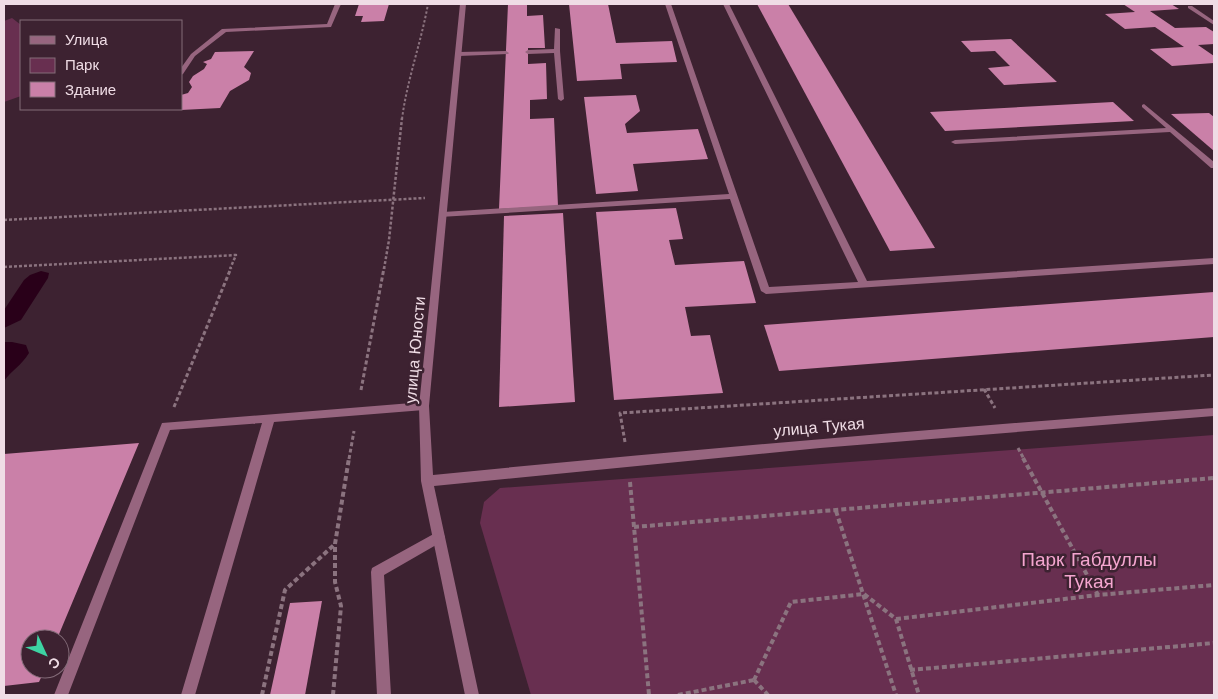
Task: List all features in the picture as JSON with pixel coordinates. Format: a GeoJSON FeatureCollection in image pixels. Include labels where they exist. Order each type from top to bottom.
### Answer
{"type":"FeatureCollection","features":[{"type":"Feature","properties":{"kind":"street"},"geometry":{"type":"LineString","coordinates":[[182,71],[192,55],[224,30],[329,26],[338,4]]}},
{"type":"Feature","properties":{"kind":"street","name":"улица Юности"},"geometry":{"type":"LineString","coordinates":[[463,4],[424,406],[427,481],[472,695]]}},
{"type":"Feature","properties":{"kind":"street"},"geometry":{"type":"LineString","coordinates":[[668,4],[766,291],[1214,261]]}},
{"type":"Feature","properties":{"kind":"street"},"geometry":{"type":"LineString","coordinates":[[726,4],[864,284]]}},
{"type":"Feature","properties":{"kind":"street"},"geometry":{"type":"LineString","coordinates":[[1190,7],[1214,23]]}},
{"type":"Feature","properties":{"kind":"street"},"geometry":{"type":"LineString","coordinates":[[557,29],[561,99]]}},
{"type":"Feature","properties":{"kind":"street"},"geometry":{"type":"LineString","coordinates":[[528,52],[557,52]]}},
{"type":"Feature","properties":{"kind":"street"},"geometry":{"type":"LineString","coordinates":[[459,54],[506,53]]}},
{"type":"Feature","properties":{"kind":"street"},"geometry":{"type":"LineString","coordinates":[[1144,106],[1214,166]]}},
{"type":"Feature","properties":{"kind":"street"},"geometry":{"type":"LineString","coordinates":[[955,142],[1172,130]]}},
{"type":"Feature","properties":{"kind":"street"},"geometry":{"type":"LineString","coordinates":[[443,215],[733,196]]}},
{"type":"Feature","properties":{"kind":"street"},"geometry":{"type":"LineString","coordinates":[[60,695],[166,426],[424,406]]}},
{"type":"Feature","properties":{"kind":"street","name":"улица Тукая"},"geometry":{"type":"LineString","coordinates":[[427,481],[628,460],[1006,427],[1214,412]]}},
{"type":"Feature","properties":{"kind":"street"},"geometry":{"type":"LineString","coordinates":[[188,695],[269,419]]}},
{"type":"Feature","properties":{"kind":"street"},"geometry":{"type":"LineString","coordinates":[[384,695],[377,572],[439,537]]}},
{"type":"Feature","properties":{"kind":"path"},"geometry":{"type":"LineString","coordinates":[[332,695],[341,606],[335,582],[335,544],[389,240],[405,95],[421,41],[428,4]]}},
{"type":"Feature","properties":{"kind":"path"},"geometry":{"type":"LineString","coordinates":[[4,220],[444,197]]}},
{"type":"Feature","properties":{"kind":"path"},"geometry":{"type":"LineString","coordinates":[[4,267],[236,255],[166,426]]}},
{"type":"Feature","properties":{"kind":"path"},"geometry":{"type":"LineString","coordinates":[[649,695],[628,460],[620,413],[1214,375]]}},
{"type":"Feature","properties":{"kind":"path"},"geometry":{"type":"LineString","coordinates":[[984,389],[1098,595]]}},
{"type":"Feature","properties":{"kind":"path"},"geometry":{"type":"LineString","coordinates":[[634,527],[1214,478]]}},
{"type":"Feature","properties":{"kind":"path"},"geometry":{"type":"LineString","coordinates":[[836,511],[896,695]]}},
{"type":"Feature","properties":{"kind":"path"},"geometry":{"type":"LineString","coordinates":[[262,695],[285,590],[335,544]]}},
{"type":"Feature","properties":{"kind":"path"},"geometry":{"type":"LineString","coordinates":[[896,619],[1098,595],[1214,585]]}},
{"type":"Feature","properties":{"kind":"path"},"geometry":{"type":"LineString","coordinates":[[754,680],[791,602],[864,594],[896,619],[919,695]]}},
{"type":"Feature","properties":{"kind":"path"},"geometry":{"type":"LineString","coordinates":[[910,670],[1214,643]]}},
{"type":"Feature","properties":{"kind":"path"},"geometry":{"type":"LineString","coordinates":[[678,695],[754,680]]}},
{"type":"Feature","properties":{"kind":"path"},"geometry":{"type":"LineString","coordinates":[[754,680],[768,695]]}},
{"type":"Feature","properties":{"kind":"green space"},"geometry":{"type":"Polygon","coordinates":[[[12,18],[20,24],[20,96],[4,102],[4,21],[12,18]]]}},
{"type":"Feature","properties":{"kind":"green space","name":"Парк Габдуллы Тукая"},"geometry":{"type":"Polygon","coordinates":[[[1214,435],[1214,695],[531,695],[480,523],[484,502],[500,488],[1214,435]]]}},
{"type":"Feature","properties":{"kind":"shaded area"},"geometry":{"type":"Polygon","coordinates":[[[41,271],[49,273],[48,278],[21,320],[4,328],[4,310],[24,280],[30,275],[41,271]]]}},
{"type":"Feature","properties":{"kind":"shaded area"},"geometry":{"type":"Polygon","coordinates":[[[4,342],[26,345],[29,353],[4,381],[4,342]]]}},
{"type":"Feature","properties":{"kind":"building"},"geometry":{"type":"Polygon","coordinates":[[[359,4],[389,4],[384,21],[361,22],[363,16],[355,16],[359,4]]]}},
{"type":"Feature","properties":{"kind":"building"},"geometry":{"type":"Polygon","coordinates":[[[508,4],[527,4],[527,16],[543,15],[545,48],[528,48],[528,64],[546,63],[547,99],[530,100],[530,119],[554,118],[558,206],[499,209],[508,4]]]}},
{"type":"Feature","properties":{"kind":"building"},"geometry":{"type":"Polygon","coordinates":[[[569,4],[608,4],[616,43],[672,41],[677,62],[620,64],[622,79],[577,81],[569,4]]]}},
{"type":"Feature","properties":{"kind":"building"},"geometry":{"type":"Polygon","coordinates":[[[757,4],[788,4],[935,248],[890,251],[757,4]]]}},
{"type":"Feature","properties":{"kind":"building"},"geometry":{"type":"Polygon","coordinates":[[[1123,4],[1171,4],[1179,9],[1150,11],[1175,28],[1206,27],[1214,32],[1214,44],[1198,45],[1214,56],[1214,63],[1172,66],[1150,49],[1184,47],[1155,27],[1125,29],[1105,14],[1135,12],[1123,4]]]}},
{"type":"Feature","properties":{"kind":"building"},"geometry":{"type":"Polygon","coordinates":[[[1011,39],[1057,82],[1004,85],[988,68],[1010,66],[995,51],[971,52],[961,41],[1011,39]]]}},
{"type":"Feature","properties":{"kind":"building"},"geometry":{"type":"Polygon","coordinates":[[[254,51],[244,67],[251,73],[249,80],[230,91],[220,108],[182,110],[182,95],[188,93],[192,87],[189,82],[193,76],[204,69],[207,64],[203,62],[211,59],[215,52],[254,51]]]}},
{"type":"Feature","properties":{"kind":"building"},"geometry":{"type":"Polygon","coordinates":[[[636,95],[640,111],[625,124],[627,133],[698,129],[708,159],[633,164],[638,191],[596,194],[584,97],[636,95]]]}},
{"type":"Feature","properties":{"kind":"building"},"geometry":{"type":"Polygon","coordinates":[[[1113,102],[1134,121],[945,131],[930,112],[1113,102]]]}},
{"type":"Feature","properties":{"kind":"building"},"geometry":{"type":"Polygon","coordinates":[[[1209,113],[1214,117],[1214,151],[1171,114],[1209,113]]]}},
{"type":"Feature","properties":{"kind":"building"},"geometry":{"type":"Polygon","coordinates":[[[676,208],[683,239],[669,240],[675,265],[744,261],[756,303],[685,307],[691,336],[710,335],[723,393],[614,400],[596,212],[676,208]]]}},
{"type":"Feature","properties":{"kind":"building"},"geometry":{"type":"Polygon","coordinates":[[[563,213],[575,402],[499,407],[504,216],[563,213]]]}},
{"type":"Feature","properties":{"kind":"building"},"geometry":{"type":"Polygon","coordinates":[[[1214,292],[1214,337],[779,371],[764,325],[1214,292]]]}},
{"type":"Feature","properties":{"kind":"building"},"geometry":{"type":"Polygon","coordinates":[[[139,443],[61,629],[20,629],[20,679],[40,679],[39,682],[4,686],[4,454],[139,443]]]}},
{"type":"Feature","properties":{"kind":"building"},"geometry":{"type":"Polygon","coordinates":[[[322,601],[305,695],[270,695],[290,603],[322,601]]]}}]}
